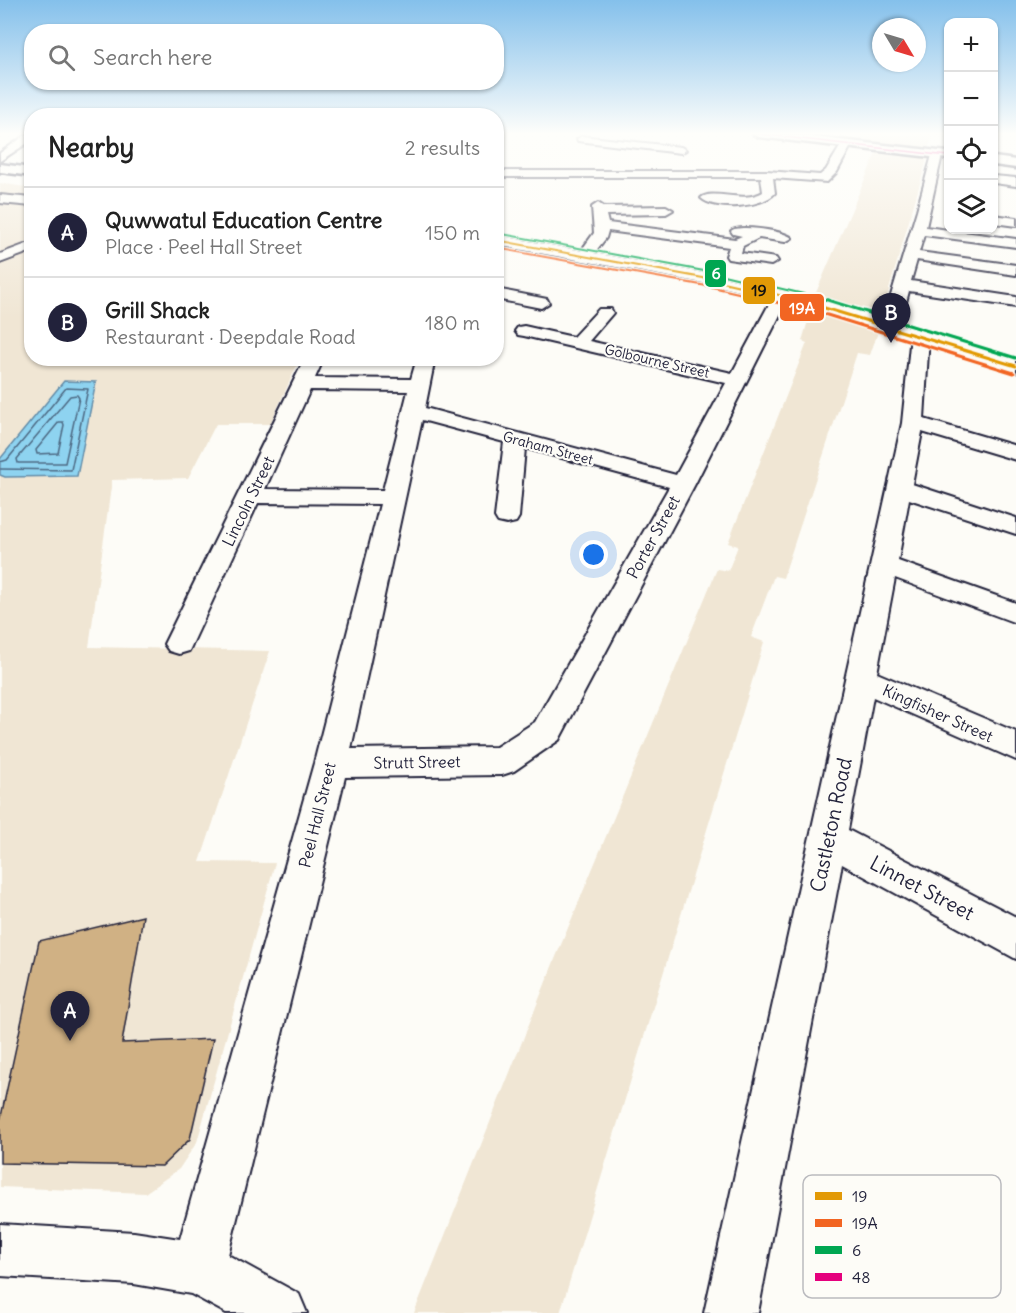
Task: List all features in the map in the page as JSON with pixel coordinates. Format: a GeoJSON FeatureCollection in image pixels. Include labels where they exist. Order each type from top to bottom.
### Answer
{"type":"FeatureCollection","features":[{"type":"Feature","properties":{"kind":"main road"},"geometry":{"type":"LineString","coordinates":[[504,241],[585,255],[782,295],[897,327],[1016,366]]}},
{"type":"Feature","properties":{"kind":"street"},"geometry":{"type":"LineString","coordinates":[[585,255],[601,237],[600,217],[595,195]]}},
{"type":"Feature","properties":{"kind":"street"},"geometry":{"type":"LineString","coordinates":[[705,195],[743,202],[761,200],[769,195]]}},
{"type":"Feature","properties":{"kind":"street","name":"Castleton Road"},"geometry":{"type":"LineString","coordinates":[[731,1313],[913,423],[897,327],[903,285],[930,195]]}},
{"type":"Feature","properties":{"kind":"street"},"geometry":{"type":"LineString","coordinates":[[0,200],[24,202]]}},
{"type":"Feature","properties":{"kind":"street"},"geometry":{"type":"LineString","coordinates":[[600,217],[648,208],[666,210]]}},
{"type":"Feature","properties":{"kind":"street"},"geometry":{"type":"LineString","coordinates":[[924,210],[940,212]]}},
{"type":"Feature","properties":{"kind":"street"},"geometry":{"type":"LineString","coordinates":[[600,217],[677,236],[737,238],[756,234],[785,238]]}},
{"type":"Feature","properties":{"kind":"street"},"geometry":{"type":"LineString","coordinates":[[998,220],[1016,222]]}},
{"type":"Feature","properties":{"kind":"street"},"geometry":{"type":"LineString","coordinates":[[919,230],[1016,243]]}},
{"type":"Feature","properties":{"kind":"street"},"geometry":{"type":"LineString","coordinates":[[666,248],[677,236]]}},
{"type":"Feature","properties":{"kind":"street"},"geometry":{"type":"LineString","coordinates":[[737,238],[733,256],[771,261]]}},
{"type":"Feature","properties":{"kind":"street"},"geometry":{"type":"LineString","coordinates":[[0,259],[24,249]]}},
{"type":"Feature","properties":{"kind":"street"},"geometry":{"type":"LineString","coordinates":[[911,255],[1016,270]]}},
{"type":"Feature","properties":{"kind":"street"},"geometry":{"type":"LineString","coordinates":[[903,285],[1016,302]]}},
{"type":"Feature","properties":{"kind":"street","name":"Porter Street"},"geometry":{"type":"LineString","coordinates":[[502,761],[547,730],[782,295]]}},
{"type":"Feature","properties":{"kind":"street"},"geometry":{"type":"LineString","coordinates":[[504,296],[541,303]]}},
{"type":"Feature","properties":{"kind":"street","name":"Golbourne Street"},"geometry":{"type":"LineString","coordinates":[[577,343],[605,314]]}},
{"type":"Feature","properties":{"kind":"street","name":"Golbourne Street"},"geometry":{"type":"LineString","coordinates":[[524,332],[737,380]]}},
{"type":"Feature","properties":{"kind":"street","name":"Lincoln Street"},"geometry":{"type":"LineString","coordinates":[[179,644],[311,366]]}},
{"type":"Feature","properties":{"kind":"street","name":"Graham Street"},"geometry":{"type":"LineString","coordinates":[[303,384],[419,385],[515,439],[682,483]]}},
{"type":"Feature","properties":{"kind":"street","name":"Peel Hall Street"},"geometry":{"type":"LineString","coordinates":[[198,1268],[331,763],[419,385]]}},
{"type":"Feature","properties":{"kind":"street"},"geometry":{"type":"LineString","coordinates":[[913,423],[1016,453]]}},
{"type":"Feature","properties":{"kind":"street"},"geometry":{"type":"LineString","coordinates":[[507,517],[515,439]]}},
{"type":"Feature","properties":{"kind":"street"},"geometry":{"type":"LineString","coordinates":[[900,488],[1016,526]]}},
{"type":"Feature","properties":{"kind":"street"},"geometry":{"type":"LineString","coordinates":[[250,496],[392,498]]}},
{"type":"Feature","properties":{"kind":"street"},"geometry":{"type":"LineString","coordinates":[[884,565],[1016,613]]}},
{"type":"Feature","properties":{"kind":"street","name":"Kingfisher Street"},"geometry":{"type":"LineString","coordinates":[[861,679],[1016,747]]}},
{"type":"Feature","properties":{"kind":"street","name":"Strutt Street"},"geometry":{"type":"LineString","coordinates":[[331,763],[502,761]]}},
{"type":"Feature","properties":{"kind":"street","name":"Linnet Street"},"geometry":{"type":"LineString","coordinates":[[828,838],[1016,939]]}},
{"type":"Feature","properties":{"kind":"street"},"geometry":{"type":"LineString","coordinates":[[0,1250],[134,1258],[198,1268],[280,1313]]}},
{"type":"Feature","properties":{"kind":"shaded area"},"geometry":{"type":"Polygon","coordinates":[[[0,195],[24,195],[24,366],[297,366],[270,424],[216,424],[188,478],[112,480],[89,647],[270,651],[200,862],[275,863],[197,1142],[179,1169],[145,1193],[0,1187],[0,195]]]}},
{"type":"Feature","properties":{"kind":"shaded area"},"geometry":{"type":"Polygon","coordinates":[[[858,195],[917,195],[884,307],[872,310],[815,295],[858,195]]]}},
{"type":"Feature","properties":{"kind":"shaded area"},"geometry":{"type":"Polygon","coordinates":[[[810,314],[834,318],[878,332],[870,355],[857,353],[783,578],[774,576],[751,637],[764,642],[560,1313],[414,1313],[553,964],[717,569],[728,571],[738,546],[728,543],[807,343],[802,341],[810,314]]]}},
{"type":"Feature","properties":{"kind":"water"},"geometry":{"type":"Polygon","coordinates":[[[64,381],[96,382],[77,476],[5,477],[0,475],[0,459],[64,381]]]}},
{"type":"Feature","properties":{"kind":"building"},"geometry":{"type":"Polygon","coordinates":[[[143,916],[122,1043],[213,1039],[190,1139],[162,1166],[0,1163],[0,1121],[39,941],[143,916]]]}},
{"type":"Feature","properties":{"kind":"transit line","name":"6"},"geometry":{"type":"LineString","coordinates":[[504,234],[715,273],[815,296],[1016,358]]}},
{"type":"Feature","properties":{"kind":"transit line","name":"19"},"geometry":{"type":"LineString","coordinates":[[504,241],[714,280],[813,303],[1016,366]]}},
{"type":"Feature","properties":{"kind":"transit line","name":"19A"},"geometry":{"type":"LineString","coordinates":[[504,249],[712,287],[811,310],[1014,373]]}},
{"type":"Feature","properties":{"kind":"place","name":"Grill Shack"},"geometry":{"type":"Point","coordinates":[891,343]}},
{"type":"Feature","properties":{"kind":"place","name":"Quwwatul Education Centre"},"geometry":{"type":"Point","coordinates":[70,1041]}}]}
